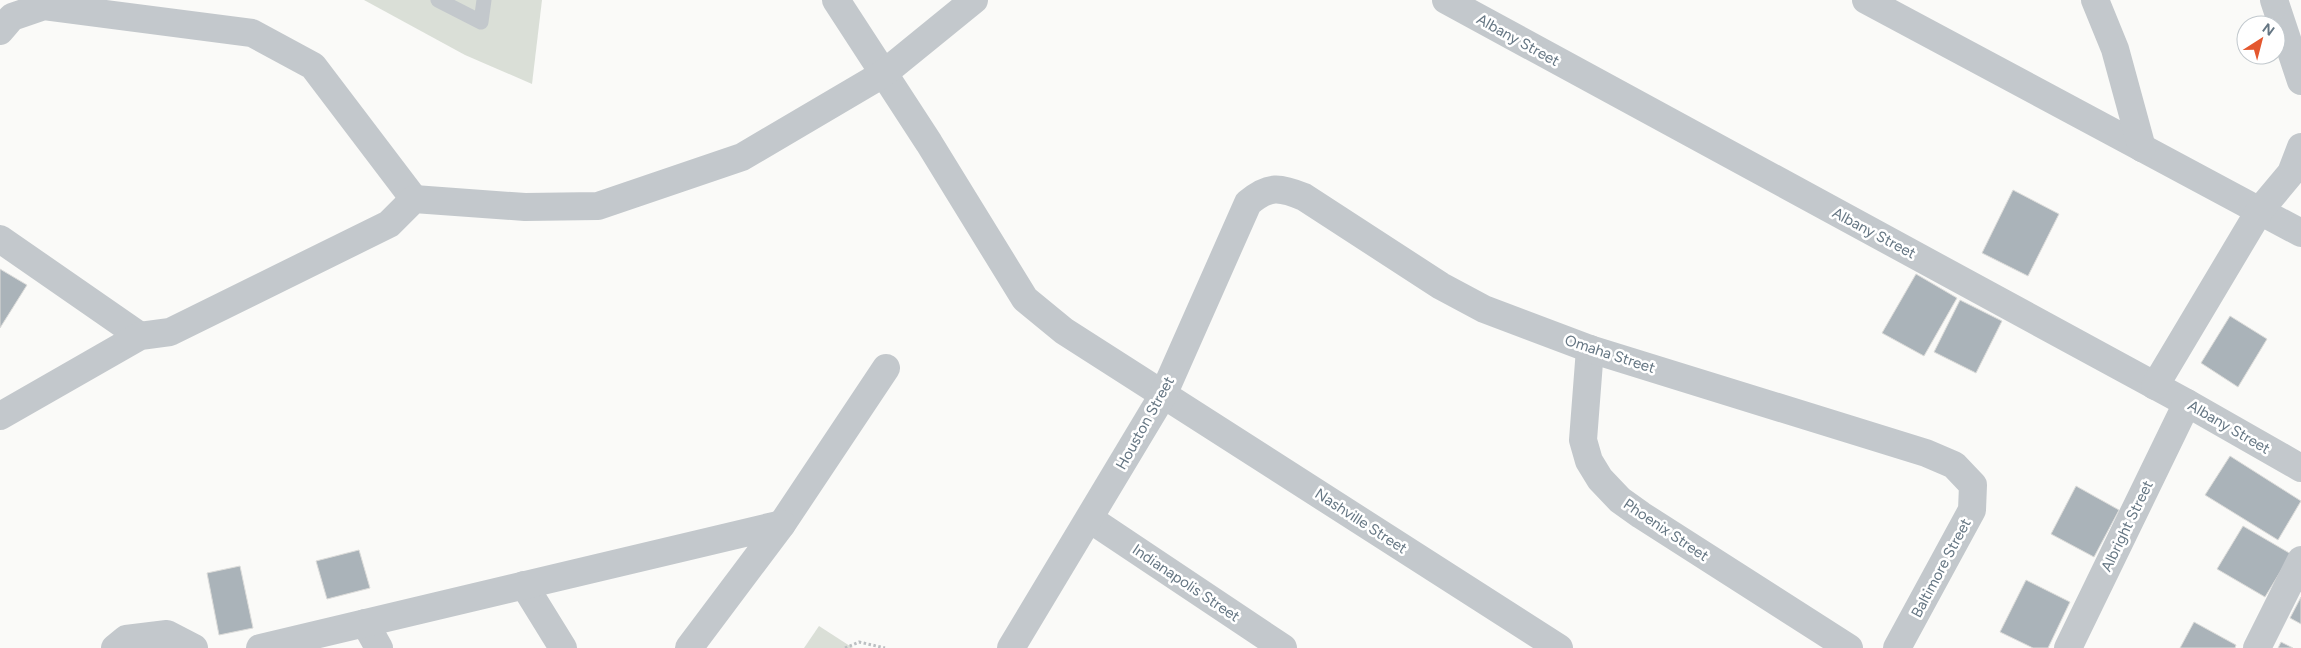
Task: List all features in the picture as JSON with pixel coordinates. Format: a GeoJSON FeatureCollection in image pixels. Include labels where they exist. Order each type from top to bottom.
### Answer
{"type":"FeatureCollection","features":[{"type":"Feature","properties":{"kind":"street","name":"Nashville Street"},"geometry":{"type":"LineString","coordinates":[[836,0],[929,143],[1025,298],[1064,331],[1559,648]]}},
{"type":"Feature","properties":{"kind":"street"},"geometry":{"type":"LineString","coordinates":[[0,416],[140,336],[170,332],[389,224],[414,200],[525,207],[598,206],[742,157],[883,74],[974,0]]}},
{"type":"Feature","properties":{"kind":"street","name":"Albany Street"},"geometry":{"type":"LineString","coordinates":[[1446,0],[2187,403],[2301,468]]}},
{"type":"Feature","properties":{"kind":"street"},"geometry":{"type":"LineString","coordinates":[[1866,0],[2301,232]]}},
{"type":"Feature","properties":{"kind":"street"},"geometry":{"type":"LineString","coordinates":[[2095,0],[2115,49],[2142,148]]}},
{"type":"Feature","properties":{"kind":"street"},"geometry":{"type":"LineString","coordinates":[[2274,0],[2301,81]]}},
{"type":"Feature","properties":{"kind":"street"},"geometry":{"type":"LineString","coordinates":[[0,32],[12,17],[44,6],[252,33],[313,66],[414,200]]}},
{"type":"Feature","properties":{"kind":"street"},"geometry":{"type":"LineString","coordinates":[[2155,386],[2260,210],[2291,173],[2301,147]]}},
{"type":"Feature","properties":{"kind":"street","name":"Omaha Street"},"geometry":{"type":"LineString","coordinates":[[1262,191],[1284,188],[1304,197],[1440,286],[1484,309],[1590,348],[1926,453],[1954,465],[1972,485]]}},
{"type":"Feature","properties":{"kind":"street","name":"Houston Street"},"geometry":{"type":"LineString","coordinates":[[1011,648],[1163,395],[1237,225],[1248,203],[1262,191]]}},
{"type":"Feature","properties":{"kind":"street"},"geometry":{"type":"LineString","coordinates":[[0,239],[140,336]]}},
{"type":"Feature","properties":{"kind":"street","name":"Phoenix Street"},"geometry":{"type":"LineString","coordinates":[[1590,348],[1583,440],[1590,462],[1600,480],[1620,500],[1641,515],[1849,648]]}},
{"type":"Feature","properties":{"kind":"street"},"geometry":{"type":"LineString","coordinates":[[689,648],[782,524],[886,368]]}},
{"type":"Feature","properties":{"kind":"street","name":"Albright Street"},"geometry":{"type":"LineString","coordinates":[[2068,648],[2187,403]]}},
{"type":"Feature","properties":{"kind":"street","name":"Baltimore Street"},"geometry":{"type":"LineString","coordinates":[[1897,648],[1972,510],[1972,485]]}},
{"type":"Feature","properties":{"kind":"street","name":"Indianapolis Street"},"geometry":{"type":"LineString","coordinates":[[1090,519],[1283,648]]}},
{"type":"Feature","properties":{"kind":"street"},"geometry":{"type":"LineString","coordinates":[[260,648],[782,524]]}},
{"type":"Feature","properties":{"kind":"street"},"geometry":{"type":"LineString","coordinates":[[2257,648],[2301,560]]}},
{"type":"Feature","properties":{"kind":"street"},"geometry":{"type":"LineString","coordinates":[[524,585],[562,648]]}},
{"type":"Feature","properties":{"kind":"street"},"geometry":{"type":"LineString","coordinates":[[365,623],[379,648]]}},
{"type":"Feature","properties":{"kind":"street"},"geometry":{"type":"LineString","coordinates":[[115,648],[126,639],[167,634],[194,648]]}},
{"type":"Feature","properties":{"kind":"lane"},"geometry":{"type":"LineString","coordinates":[[438,0],[481,22],[484,0]]}},
{"type":"Feature","properties":{"kind":"path"},"geometry":{"type":"LineString","coordinates":[[845,648],[859,642],[885,648]]}},
{"type":"Feature","properties":{"kind":"shaded area"},"geometry":{"type":"Polygon","coordinates":[[[364,0],[542,0],[532,84],[465,55],[364,0]]]}},
{"type":"Feature","properties":{"kind":"shaded area"},"geometry":{"type":"Polygon","coordinates":[[[819,626],[853,648],[804,648],[819,626]]]}},
{"type":"Feature","properties":{"kind":"building"},"geometry":{"type":"Polygon","coordinates":[[[2013,190],[2059,214],[2028,276],[1982,253],[2013,190]]]}},
{"type":"Feature","properties":{"kind":"building"},"geometry":{"type":"Polygon","coordinates":[[[0,269],[27,285],[0,328],[0,269]]]}},
{"type":"Feature","properties":{"kind":"building"},"geometry":{"type":"Polygon","coordinates":[[[1916,274],[1957,298],[1924,356],[1882,333],[1916,274]]]}},
{"type":"Feature","properties":{"kind":"building"},"geometry":{"type":"Polygon","coordinates":[[[1960,300],[2002,321],[1976,373],[1934,352],[1960,300]]]}},
{"type":"Feature","properties":{"kind":"building"},"geometry":{"type":"Polygon","coordinates":[[[2230,316],[2267,339],[2238,387],[2201,363],[2230,316]]]}},
{"type":"Feature","properties":{"kind":"building"},"geometry":{"type":"Polygon","coordinates":[[[2230,456],[2301,501],[2278,540],[2205,495],[2230,456]]]}},
{"type":"Feature","properties":{"kind":"building"},"geometry":{"type":"Polygon","coordinates":[[[2076,486],[2119,510],[2094,557],[2051,534],[2076,486]]]}},
{"type":"Feature","properties":{"kind":"building"},"geometry":{"type":"Polygon","coordinates":[[[2243,526],[2291,554],[2265,597],[2217,569],[2243,526]]]}},
{"type":"Feature","properties":{"kind":"building"},"geometry":{"type":"Polygon","coordinates":[[[359,550],[370,588],[327,599],[316,561],[359,550]]]}},
{"type":"Feature","properties":{"kind":"building"},"geometry":{"type":"Polygon","coordinates":[[[240,566],[253,628],[219,635],[207,573],[240,566]]]}},
{"type":"Feature","properties":{"kind":"building"},"geometry":{"type":"Polygon","coordinates":[[[2026,580],[2070,602],[2048,648],[2033,648],[2000,632],[2026,580]]]}},
{"type":"Feature","properties":{"kind":"building"},"geometry":{"type":"Polygon","coordinates":[[[2301,597],[2301,624],[2290,618],[2301,597]]]}},
{"type":"Feature","properties":{"kind":"building"},"geometry":{"type":"Polygon","coordinates":[[[2194,622],[2236,645],[2235,648],[2180,648],[2194,622]]]}},
{"type":"Feature","properties":{"kind":"building"},"geometry":{"type":"Polygon","coordinates":[[[2281,642],[2293,648],[2278,648],[2281,642]]]}}]}
